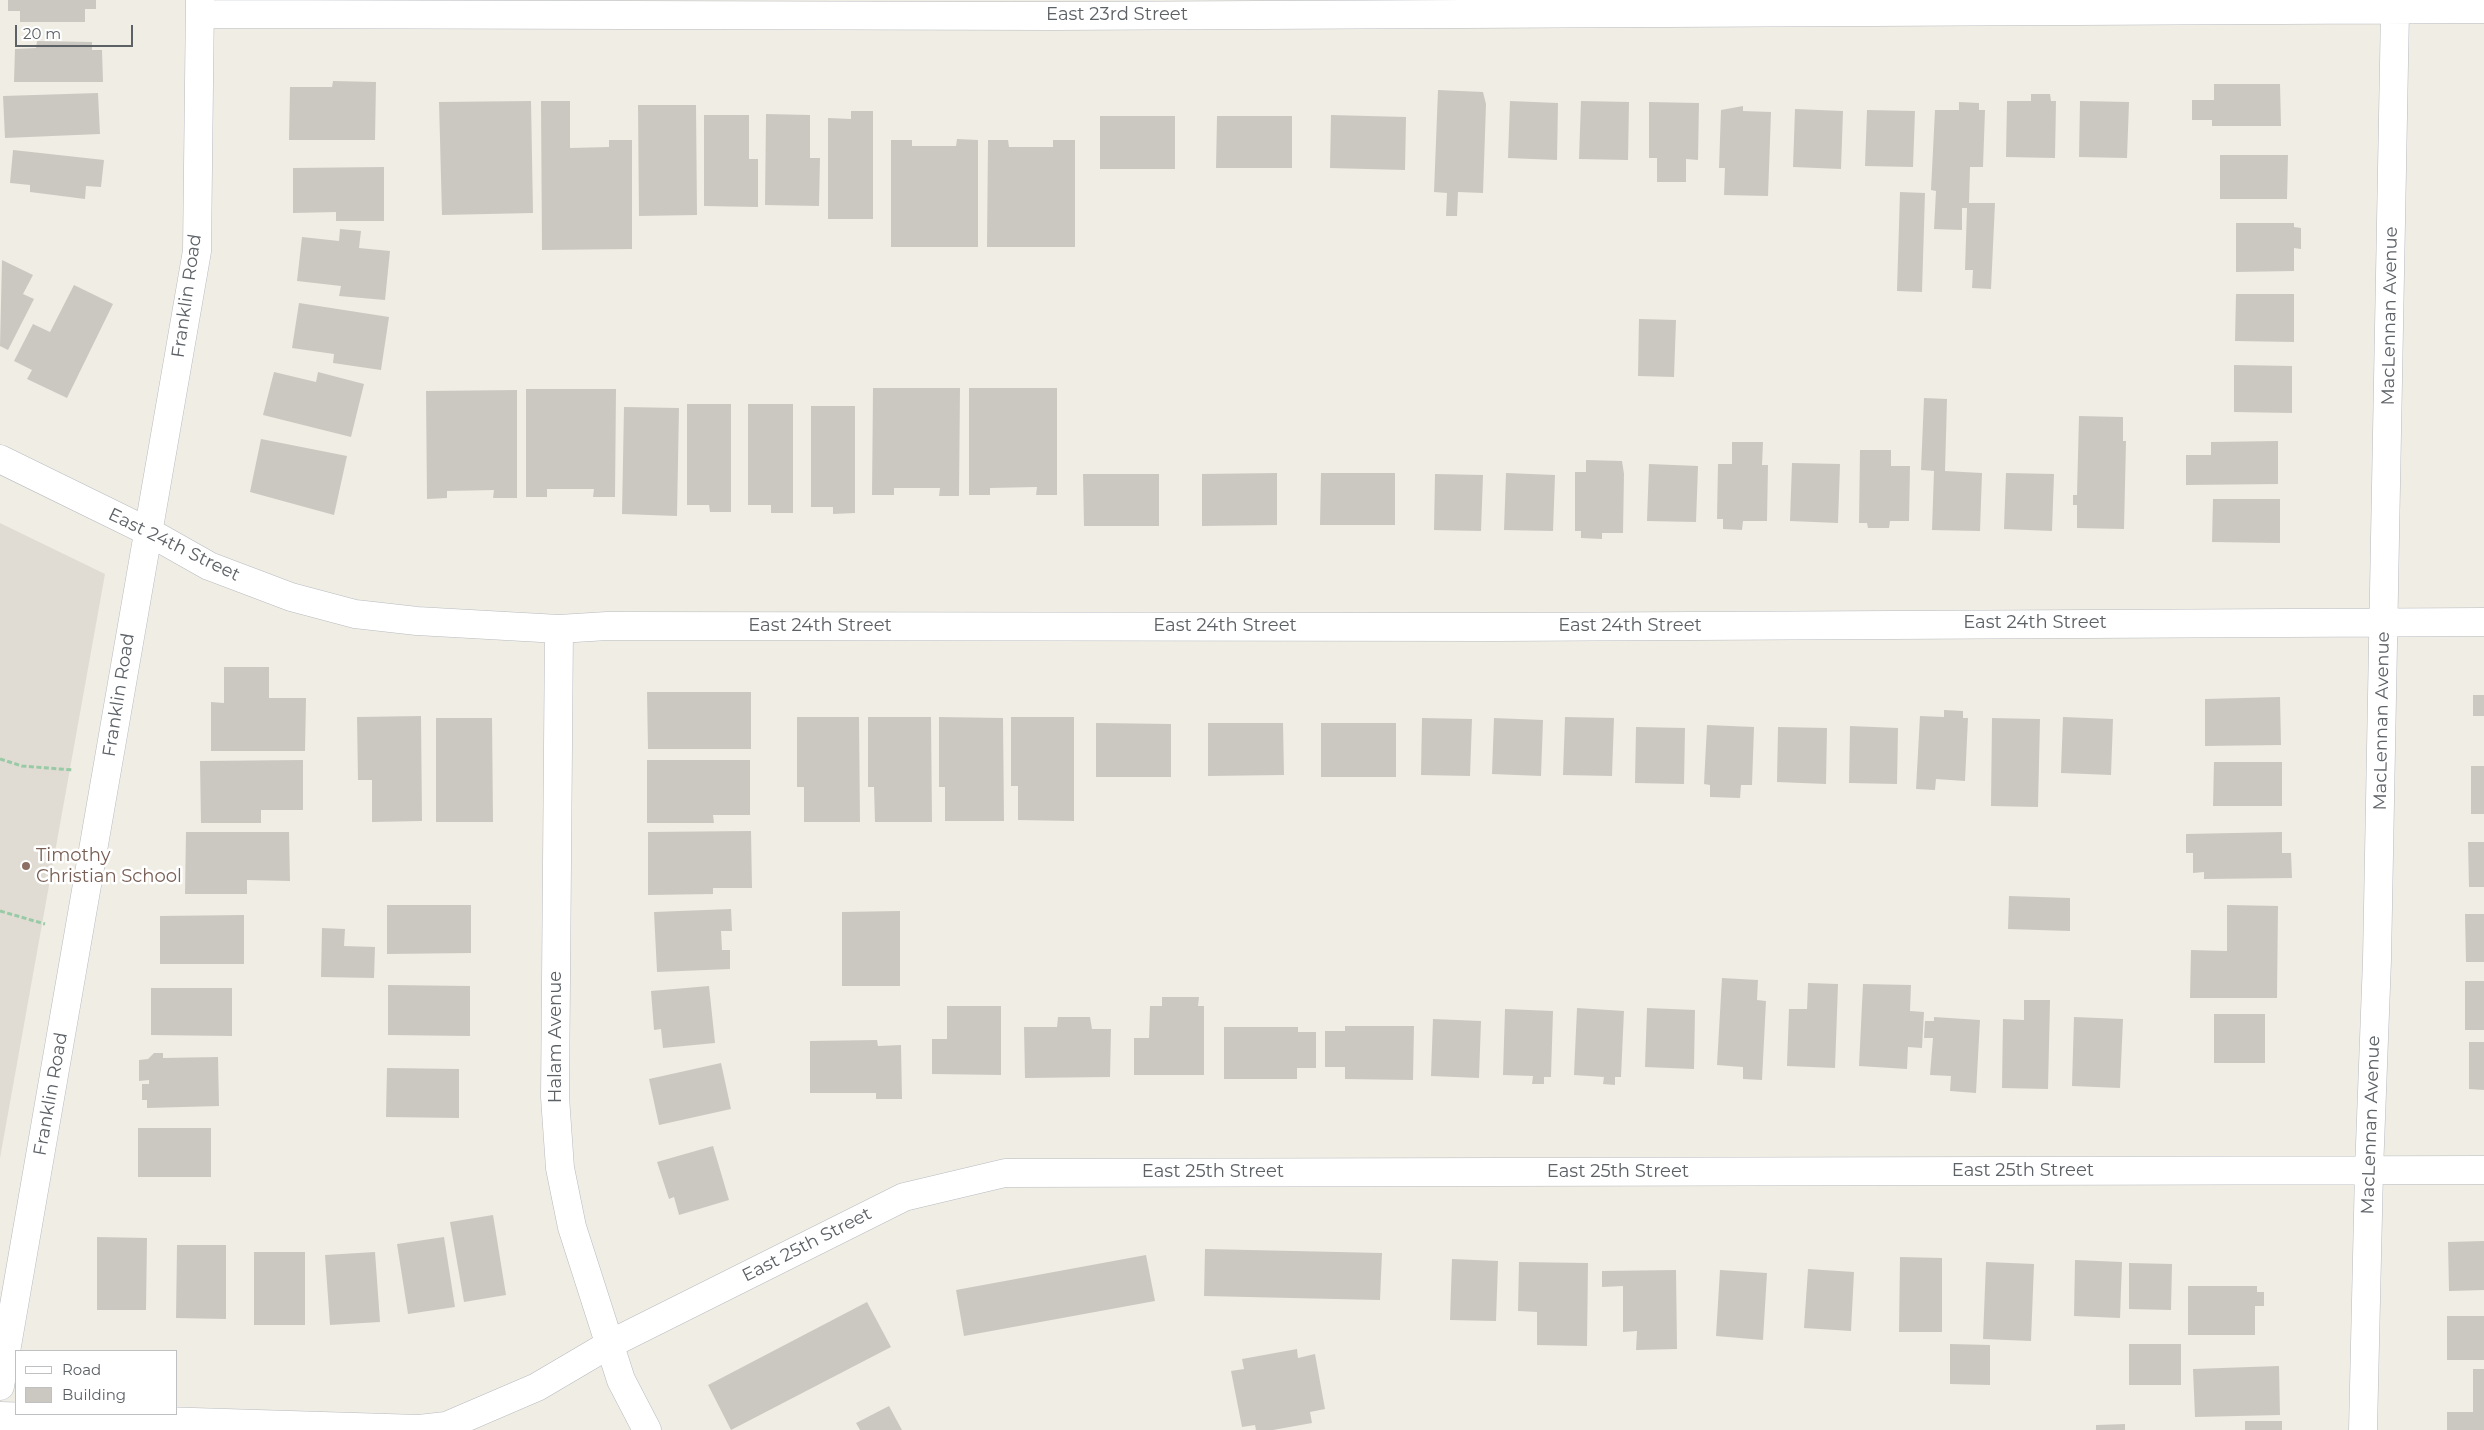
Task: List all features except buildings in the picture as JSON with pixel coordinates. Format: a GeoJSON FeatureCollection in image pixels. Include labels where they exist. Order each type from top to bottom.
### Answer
{"type":"FeatureCollection","features":[{"type":"Feature","properties":{"kind":"street","name":"East 23rd Street"},"geometry":{"type":"LineString","coordinates":[[200,7],[1065,16],[1979,6],[2395,11],[2484,9]]}},
{"type":"Feature","properties":{"kind":"street","name":"Franklin Road"},"geometry":{"type":"LineString","coordinates":[[0,1386],[197,251],[200,7]]}},
{"type":"Feature","properties":{"kind":"street","name":"MacLennan Avenue"},"geometry":{"type":"LineString","coordinates":[[2363,1430],[2369,1171],[2377,960],[2395,11]]}},
{"type":"Feature","properties":{"kind":"street","name":"East 24th Street"},"geometry":{"type":"LineString","coordinates":[[0,459],[147,531],[209,566],[291,597],[355,614],[417,621],[559,629],[608,626],[1506,626],[2484,622]]}},
{"type":"Feature","properties":{"kind":"street","name":"Halam Avenue"},"geometry":{"type":"LineString","coordinates":[[559,629],[555,1096],[560,1168],[572,1227],[610,1344],[622,1380],[647,1430]]}},
{"type":"Feature","properties":{"kind":"street","name":"East 25th Street"},"geometry":{"type":"LineString","coordinates":[[0,1416],[419,1429],[446,1426],[537,1387],[610,1344],[904,1197],[1004,1173],[2484,1170]]}},
{"type":"Feature","properties":{"kind":"path"},"geometry":{"type":"LineString","coordinates":[[0,760],[22,766],[106,774]]}},
{"type":"Feature","properties":{"kind":"path"},"geometry":{"type":"LineString","coordinates":[[0,911],[79,934]]}},
{"type":"Feature","properties":{"kind":"shaded area","name":"Timothy Christian School"},"geometry":{"type":"Polygon","coordinates":[[[0,523],[105,574],[0,1158],[0,523]]]}},
{"type":"Feature","properties":{"kind":"place","name":"Timothy Christian School"},"geometry":{"type":"Point","coordinates":[26,866]}}]}
